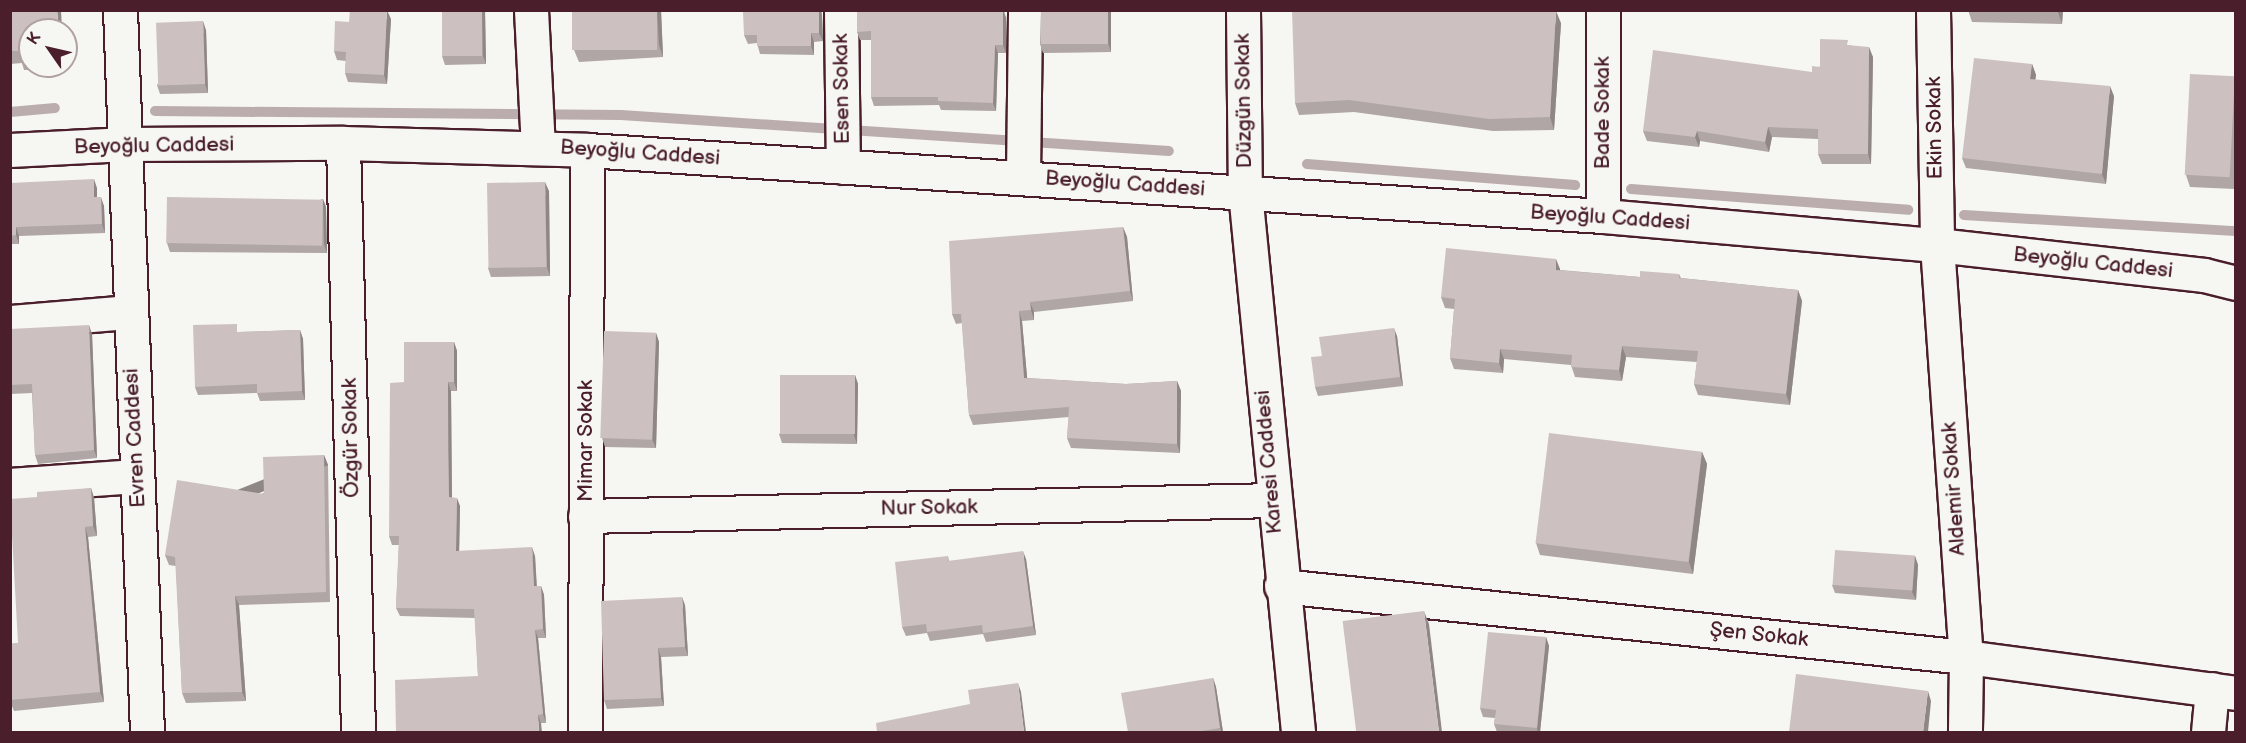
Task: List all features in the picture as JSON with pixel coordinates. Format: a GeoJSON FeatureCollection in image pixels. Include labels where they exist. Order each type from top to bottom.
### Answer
{"type":"FeatureCollection","features":[{"type":"Feature","properties":{"kind":"street","name":"Evren Caddesi"},"geometry":{"type":"LineString","coordinates":[[120,10],[126,144],[129,312],[147,732]]}},
{"type":"Feature","properties":{"kind":"street"},"geometry":{"type":"LineString","coordinates":[[531,10],[537,139]]}},
{"type":"Feature","properties":{"kind":"street","name":"Esen Sokak"},"geometry":{"type":"LineString","coordinates":[[841,10],[843,156]]}},
{"type":"Feature","properties":{"kind":"street"},"geometry":{"type":"LineString","coordinates":[[1023,167],[1025,10]]}},
{"type":"Feature","properties":{"kind":"street","name":"Düzgün Sokak"},"geometry":{"type":"LineString","coordinates":[[1243,10],[1245,192]]}},
{"type":"Feature","properties":{"kind":"street","name":"Bade Sokak"},"geometry":{"type":"LineString","coordinates":[[1604,10],[1604,216]]}},
{"type":"Feature","properties":{"kind":"street","name":"Ekin Sokak"},"geometry":{"type":"LineString","coordinates":[[1933,10],[1937,245]]}},
{"type":"Feature","properties":{"kind":"street","name":"Beyoğlu Caddesi"},"geometry":{"type":"LineString","coordinates":[[10,150],[126,144],[537,139],[587,150],[843,156],[1023,167],[1245,192],[1604,216],[1937,245],[2204,275],[2235,283]]}},
{"type":"Feature","properties":{"kind":"street","name":"Özgür Sokak"},"geometry":{"type":"LineString","coordinates":[[343,143],[358,732]]}},
{"type":"Feature","properties":{"kind":"street","name":"Mimar Sokak"},"geometry":{"type":"LineString","coordinates":[[585,732],[587,150]]}},
{"type":"Feature","properties":{"kind":"street","name":"Karesi Caddesi"},"geometry":{"type":"LineString","coordinates":[[1245,192],[1272,500],[1298,732]]}},
{"type":"Feature","properties":{"kind":"street","name":"Aldemir Sokak"},"geometry":{"type":"LineString","coordinates":[[1937,245],[1966,657],[1965,732]]}},
{"type":"Feature","properties":{"kind":"street"},"geometry":{"type":"LineString","coordinates":[[10,322],[129,312]]}},
{"type":"Feature","properties":{"kind":"street"},"geometry":{"type":"LineString","coordinates":[[10,485],[137,476]]}},
{"type":"Feature","properties":{"kind":"street","name":"Nur Sokak"},"geometry":{"type":"LineString","coordinates":[[585,516],[1272,500]]}},
{"type":"Feature","properties":{"kind":"street","name":"Şen Sokak"},"geometry":{"type":"LineString","coordinates":[[1281,586],[1966,657],[2224,691]]}},
{"type":"Feature","properties":{"kind":"street"},"geometry":{"type":"LineString","coordinates":[[2208,732],[2224,691]]}},
{"type":"Feature","properties":{"kind":"building"},"geometry":{"type":"Polygon","coordinates":[[[10,10],[57,10],[58,18],[18,18],[18,51],[10,51],[10,10]]]}},
{"type":"Feature","properties":{"kind":"building"},"geometry":{"type":"Polygon","coordinates":[[[350,10],[387,10],[384,75],[345,73],[346,52],[334,51],[335,21],[349,22],[350,10]]]}},
{"type":"Feature","properties":{"kind":"building"},"geometry":{"type":"Polygon","coordinates":[[[442,10],[482,10],[482,56],[442,56],[442,10]]]}},
{"type":"Feature","properties":{"kind":"building"},"geometry":{"type":"Polygon","coordinates":[[[572,10],[657,10],[657,50],[572,50],[572,10]]]}},
{"type":"Feature","properties":{"kind":"building"},"geometry":{"type":"Polygon","coordinates":[[[819,10],[819,33],[811,33],[811,46],[757,46],[757,35],[744,35],[743,12],[819,10]]]}},
{"type":"Feature","properties":{"kind":"building"},"geometry":{"type":"Polygon","coordinates":[[[857,10],[1003,10],[1003,45],[995,45],[993,103],[938,101],[938,97],[871,97],[871,31],[857,32],[857,10]]]}},
{"type":"Feature","properties":{"kind":"building"},"geometry":{"type":"Polygon","coordinates":[[[1041,10],[1108,10],[1108,44],[1041,44],[1041,10]]]}},
{"type":"Feature","properties":{"kind":"building"},"geometry":{"type":"Polygon","coordinates":[[[1292,10],[1556,11],[1550,117],[1489,119],[1349,100],[1295,103],[1292,10]]]}},
{"type":"Feature","properties":{"kind":"building"},"geometry":{"type":"Polygon","coordinates":[[[2004,10],[2058,10],[2058,12],[2004,10]]]}},
{"type":"Feature","properties":{"kind":"building"},"geometry":{"type":"Polygon","coordinates":[[[203,21],[205,84],[158,86],[156,23],[203,21]]]}},
{"type":"Feature","properties":{"kind":"building"},"geometry":{"type":"Polygon","coordinates":[[[1820,39],[1848,40],[1847,45],[1869,47],[1868,154],[1818,154],[1818,129],[1768,127],[1765,142],[1697,131],[1695,137],[1643,131],[1653,50],[1812,72],[1812,66],[1820,67],[1820,39]]]}},
{"type":"Feature","properties":{"kind":"building"},"geometry":{"type":"Polygon","coordinates":[[[1974,58],[2032,64],[2030,79],[2110,86],[2102,174],[1962,158],[1974,58]]]}},
{"type":"Feature","properties":{"kind":"building"},"geometry":{"type":"Polygon","coordinates":[[[2190,74],[2235,76],[2230,177],[2185,175],[2190,74]]]}},
{"type":"Feature","properties":{"kind":"building"},"geometry":{"type":"Polygon","coordinates":[[[94,179],[94,197],[101,197],[102,224],[16,227],[16,235],[10,236],[10,183],[94,179]]]}},
{"type":"Feature","properties":{"kind":"building"},"geometry":{"type":"Polygon","coordinates":[[[545,182],[546,267],[488,268],[487,183],[545,182]]]}},
{"type":"Feature","properties":{"kind":"building"},"geometry":{"type":"Polygon","coordinates":[[[167,197],[323,200],[322,246],[166,243],[167,197]]]}},
{"type":"Feature","properties":{"kind":"building"},"geometry":{"type":"Polygon","coordinates":[[[1123,227],[1130,291],[1030,302],[1031,310],[1019,311],[1024,378],[1126,384],[1177,381],[1177,444],[1067,438],[1069,407],[969,415],[961,314],[952,314],[949,241],[1123,227]]]}},
{"type":"Feature","properties":{"kind":"building"},"geometry":{"type":"Polygon","coordinates":[[[1446,248],[1556,259],[1556,270],[1640,277],[1640,271],[1679,274],[1679,278],[1798,290],[1786,394],[1694,384],[1698,351],[1622,346],[1619,370],[1571,367],[1572,355],[1500,349],[1499,363],[1450,358],[1455,299],[1441,297],[1446,248]]]}},
{"type":"Feature","properties":{"kind":"building"},"geometry":{"type":"Polygon","coordinates":[[[237,324],[237,332],[300,330],[302,391],[257,393],[257,384],[195,387],[193,325],[237,324]]]}},
{"type":"Feature","properties":{"kind":"building"},"geometry":{"type":"Polygon","coordinates":[[[89,325],[94,450],[35,455],[32,384],[10,385],[10,329],[89,325]]]}},
{"type":"Feature","properties":{"kind":"building"},"geometry":{"type":"Polygon","coordinates":[[[1394,328],[1400,377],[1315,387],[1311,357],[1322,356],[1319,337],[1394,328]]]}},
{"type":"Feature","properties":{"kind":"building"},"geometry":{"type":"Polygon","coordinates":[[[604,331],[656,333],[652,440],[600,438],[604,331]]]}},
{"type":"Feature","properties":{"kind":"building"},"geometry":{"type":"Polygon","coordinates":[[[404,342],[454,342],[454,382],[448,382],[448,449],[449,497],[457,498],[456,551],[532,547],[534,586],[541,586],[543,629],[535,630],[543,714],[538,715],[539,732],[396,732],[395,680],[478,676],[474,609],[396,608],[399,536],[389,536],[390,383],[404,382],[404,342]]]}},
{"type":"Feature","properties":{"kind":"building"},"geometry":{"type":"Polygon","coordinates":[[[780,375],[855,375],[855,434],[780,434],[780,375]]]}},
{"type":"Feature","properties":{"kind":"building"},"geometry":{"type":"Polygon","coordinates":[[[1549,433],[1702,452],[1688,562],[1535,543],[1549,433]]]}},
{"type":"Feature","properties":{"kind":"building"},"geometry":{"type":"Polygon","coordinates":[[[324,455],[326,592],[235,596],[242,692],[182,693],[175,557],[165,555],[177,480],[264,494],[263,457],[324,455]]]}},
{"type":"Feature","properties":{"kind":"building"},"geometry":{"type":"Polygon","coordinates":[[[91,488],[93,526],[85,527],[100,692],[10,700],[10,644],[18,643],[10,499],[37,497],[37,492],[91,488]]]}},
{"type":"Feature","properties":{"kind":"building"},"geometry":{"type":"Polygon","coordinates":[[[1835,550],[1915,556],[1912,590],[1833,585],[1835,550]]]}},
{"type":"Feature","properties":{"kind":"building"},"geometry":{"type":"Polygon","coordinates":[[[1023,551],[1033,626],[983,633],[982,625],[927,632],[926,624],[902,627],[895,562],[948,556],[948,561],[1023,551]]]}},
{"type":"Feature","properties":{"kind":"building"},"geometry":{"type":"Polygon","coordinates":[[[682,597],[685,647],[658,648],[661,698],[604,700],[601,601],[682,597]]]}},
{"type":"Feature","properties":{"kind":"building"},"geometry":{"type":"Polygon","coordinates":[[[1424,611],[1439,732],[1356,732],[1343,621],[1424,611]]]}},
{"type":"Feature","properties":{"kind":"building"},"geometry":{"type":"Polygon","coordinates":[[[1488,632],[1546,637],[1537,728],[1494,724],[1496,710],[1480,708],[1488,632]]]}},
{"type":"Feature","properties":{"kind":"building"},"geometry":{"type":"Polygon","coordinates":[[[1796,674],[1928,691],[1923,732],[1789,732],[1796,674]]]}},
{"type":"Feature","properties":{"kind":"building"},"geometry":{"type":"Polygon","coordinates":[[[1213,678],[1220,728],[1196,732],[1128,732],[1121,693],[1213,678]]]}},
{"type":"Feature","properties":{"kind":"building"},"geometry":{"type":"Polygon","coordinates":[[[1018,683],[1024,732],[877,732],[876,723],[970,704],[968,690],[1018,683]]]}},
{"type":"Feature","properties":{"kind":"waterway"},"geometry":{"type":"LineString","coordinates":[[10,112],[55,108]]}},
{"type":"Feature","properties":{"kind":"waterway"},"geometry":{"type":"LineString","coordinates":[[155,111],[621,115],[1169,151]]}},
{"type":"Feature","properties":{"kind":"waterway"},"geometry":{"type":"LineString","coordinates":[[1307,164],[1575,185]]}},
{"type":"Feature","properties":{"kind":"waterway"},"geometry":{"type":"LineString","coordinates":[[1631,189],[1908,210]]}},
{"type":"Feature","properties":{"kind":"waterway"},"geometry":{"type":"LineString","coordinates":[[1964,215],[2236,231]]}}]}
